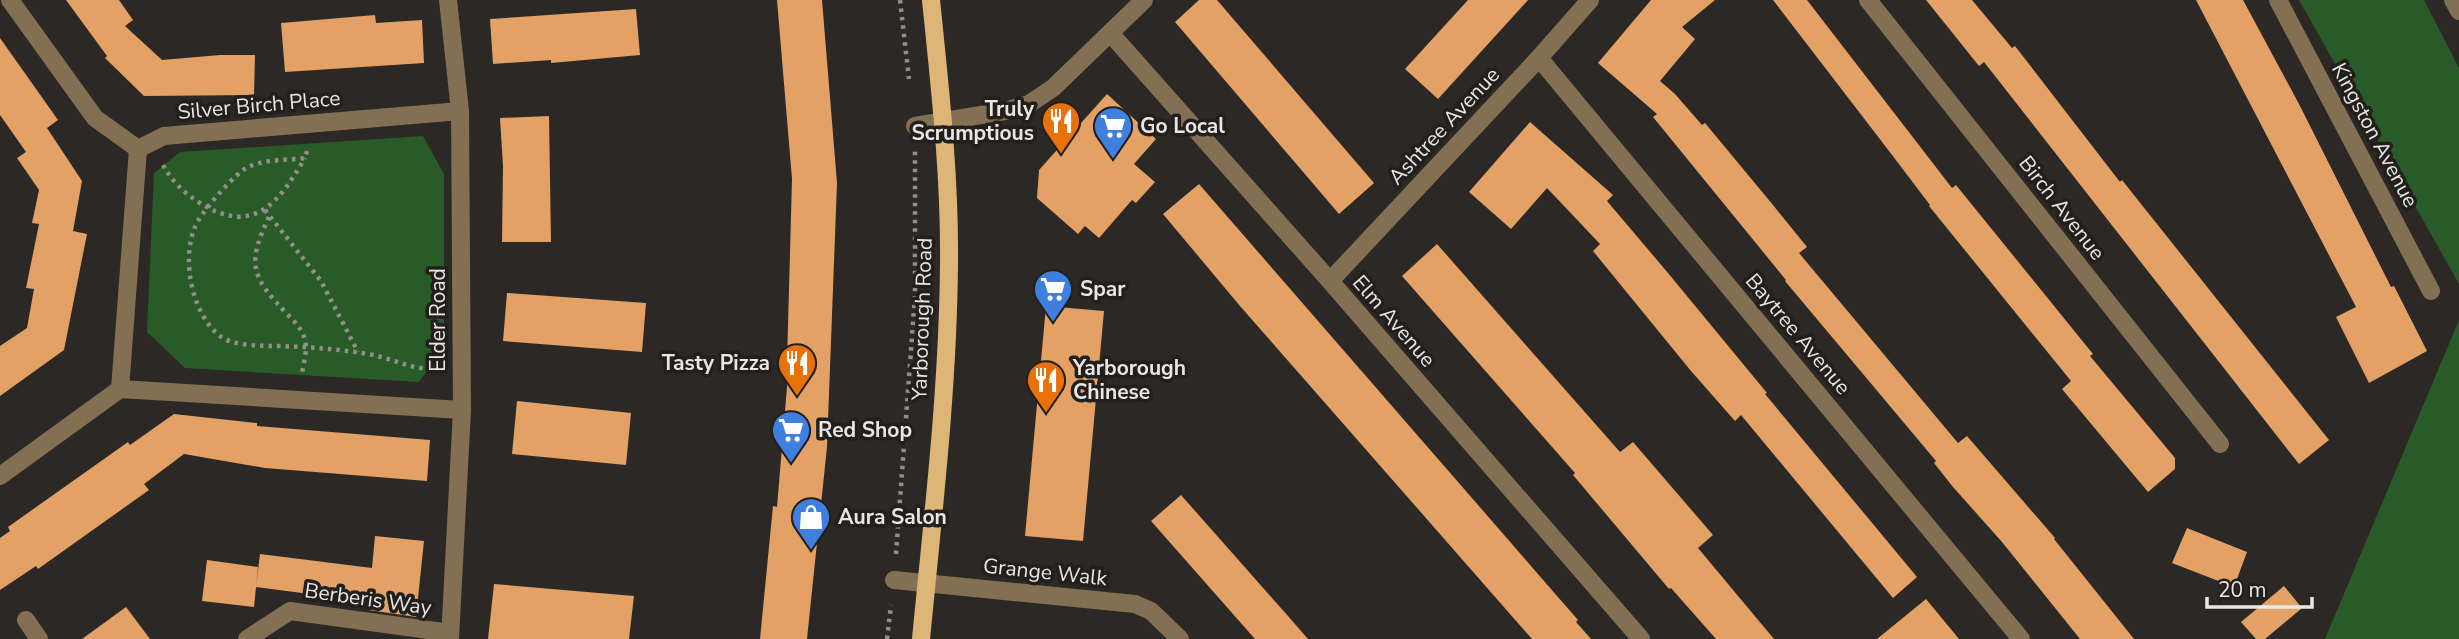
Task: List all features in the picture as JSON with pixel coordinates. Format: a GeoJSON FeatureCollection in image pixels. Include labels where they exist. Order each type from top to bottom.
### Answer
{"type":"FeatureCollection","features":[{"type":"Feature","properties":{"kind":"main road","name":"Yarborough Road"},"geometry":{"type":"LineString","coordinates":[[921,639],[947,342],[949,204],[944,122],[931,0]]}},
{"type":"Feature","properties":{"kind":"street"},"geometry":{"type":"LineString","coordinates":[[10,0],[95,118],[138,149],[120,389]]}},
{"type":"Feature","properties":{"kind":"street","name":"Elder Road"},"geometry":{"type":"LineString","coordinates":[[448,0],[460,111],[462,410],[450,636]]}},
{"type":"Feature","properties":{"kind":"street"},"geometry":{"type":"LineString","coordinates":[[915,126],[1005,111],[1029,104],[1053,88],[1144,0]]}},
{"type":"Feature","properties":{"kind":"street","name":"Ashtree Avenue"},"geometry":{"type":"LineString","coordinates":[[1329,281],[1539,58],[1590,0]]}},
{"type":"Feature","properties":{"kind":"street","name":"Birch Avenue"},"geometry":{"type":"LineString","coordinates":[[1868,0],[2220,444]]}},
{"type":"Feature","properties":{"kind":"street","name":"Kingston Avenue"},"geometry":{"type":"LineString","coordinates":[[2278,0],[2431,290]]}},
{"type":"Feature","properties":{"kind":"street"},"geometry":{"type":"LineString","coordinates":[[2453,0],[2459,11]]}},
{"type":"Feature","properties":{"kind":"street","name":"Elm Avenue"},"geometry":{"type":"LineString","coordinates":[[1111,34],[1641,639]]}},
{"type":"Feature","properties":{"kind":"street","name":"Baytree Avenue"},"geometry":{"type":"LineString","coordinates":[[1539,58],[2021,639]]}},
{"type":"Feature","properties":{"kind":"street","name":"Silver Birch Place"},"geometry":{"type":"LineString","coordinates":[[138,149],[164,136],[460,111]]}},
{"type":"Feature","properties":{"kind":"street"},"geometry":{"type":"LineString","coordinates":[[0,476],[120,389],[462,410]]}},
{"type":"Feature","properties":{"kind":"street","name":"Grange Walk"},"geometry":{"type":"LineString","coordinates":[[894,580],[1135,604],[1151,611],[1180,639]]}},
{"type":"Feature","properties":{"kind":"street","name":"Berberis Way"},"geometry":{"type":"LineString","coordinates":[[247,639],[290,611],[450,636]]}},
{"type":"Feature","properties":{"kind":"street"},"geometry":{"type":"LineString","coordinates":[[26,620],[39,639]]}},
{"type":"Feature","properties":{"kind":"path"},"geometry":{"type":"LineString","coordinates":[[887,639],[894,580],[915,296],[915,126],[900,0]]}},
{"type":"Feature","properties":{"kind":"path"},"geometry":{"type":"LineString","coordinates":[[164,136],[163,166],[177,186],[219,214],[235,218],[250,217],[265,210],[283,191],[305,158],[310,143],[309,123]]}},
{"type":"Feature","properties":{"kind":"path"},"geometry":{"type":"LineString","coordinates":[[305,158],[264,161],[244,170],[219,194],[195,226],[189,264],[195,296],[208,323],[222,339],[254,346],[306,347],[370,354],[419,369],[461,367]]}},
{"type":"Feature","properties":{"kind":"path"},"geometry":{"type":"LineString","coordinates":[[265,210],[321,281],[358,353]]}},
{"type":"Feature","properties":{"kind":"path"},"geometry":{"type":"LineString","coordinates":[[269,217],[259,237],[255,267],[259,284],[299,325],[306,347],[297,400]]}},
{"type":"Feature","properties":{"kind":"green space"},"geometry":{"type":"Polygon","coordinates":[[[2299,0],[2424,0],[2459,68],[2459,284],[2299,0]]]}},
{"type":"Feature","properties":{"kind":"green space"},"geometry":{"type":"Polygon","coordinates":[[[423,136],[444,174],[444,348],[419,382],[185,368],[147,332],[154,173],[180,152],[423,136]]]}},
{"type":"Feature","properties":{"kind":"green space"},"geometry":{"type":"Polygon","coordinates":[[[2459,320],[2459,639],[2325,639],[2459,320]]]}},
{"type":"Feature","properties":{"kind":"building"},"geometry":{"type":"Polygon","coordinates":[[[66,0],[119,0],[133,20],[125,26],[162,60],[255,55],[254,95],[144,96],[105,58],[107,56],[66,0]]]}},
{"type":"Feature","properties":{"kind":"building"},"geometry":{"type":"Polygon","coordinates":[[[777,0],[822,0],[837,183],[827,447],[807,639],[760,639],[773,506],[777,507],[789,363],[792,179],[777,0]]]}},
{"type":"Feature","properties":{"kind":"building"},"geometry":{"type":"Polygon","coordinates":[[[1199,0],[1217,0],[1374,183],[1339,214],[1175,22],[1199,0]]]}},
{"type":"Feature","properties":{"kind":"building"},"geometry":{"type":"Polygon","coordinates":[[[1468,0],[1528,0],[1438,99],[1405,69],[1468,0]]]}},
{"type":"Feature","properties":{"kind":"building"},"geometry":{"type":"Polygon","coordinates":[[[1651,0],[1715,0],[1682,27],[1695,39],[1660,81],[1702,125],[1705,123],[1773,205],[1807,247],[1799,253],[1958,443],[1967,436],[2055,538],[2134,639],[2080,639],[1785,281],[1653,117],[1657,114],[1598,63],[1651,0]]]}},
{"type":"Feature","properties":{"kind":"building"},"geometry":{"type":"Polygon","coordinates":[[[1773,0],[1807,0],[1952,188],[1956,185],[2093,354],[2090,356],[2175,458],[2175,469],[2148,492],[2062,389],[2071,381],[1929,206],[1773,0]]]}},
{"type":"Feature","properties":{"kind":"building"},"geometry":{"type":"Polygon","coordinates":[[[1926,0],[1972,0],[2012,48],[2015,46],[2120,182],[2122,180],[2329,440],[2299,464],[1984,62],[1979,66],[1926,0]]]}},
{"type":"Feature","properties":{"kind":"building"},"geometry":{"type":"Polygon","coordinates":[[[2196,0],[2243,0],[2299,104],[2391,287],[2394,286],[2427,351],[2369,383],[2336,317],[2356,307],[2196,0]]]}},
{"type":"Feature","properties":{"kind":"building"},"geometry":{"type":"Polygon","coordinates":[[[636,9],[640,55],[551,63],[551,60],[493,64],[490,19],[636,9]]]}},
{"type":"Feature","properties":{"kind":"building"},"geometry":{"type":"Polygon","coordinates":[[[375,15],[376,23],[422,20],[424,63],[285,72],[281,23],[375,15]]]}},
{"type":"Feature","properties":{"kind":"building"},"geometry":{"type":"Polygon","coordinates":[[[0,38],[58,120],[47,128],[82,181],[73,231],[87,234],[64,350],[0,396],[0,346],[27,328],[34,289],[26,288],[39,224],[32,223],[39,190],[17,158],[26,152],[0,115],[0,38]]]}},
{"type":"Feature","properties":{"kind":"building"},"geometry":{"type":"Polygon","coordinates":[[[1107,94],[1156,139],[1134,164],[1155,182],[1136,203],[1132,200],[1099,238],[1085,226],[1078,234],[1037,198],[1039,170],[1107,94]]]}},
{"type":"Feature","properties":{"kind":"building"},"geometry":{"type":"Polygon","coordinates":[[[549,116],[551,242],[502,242],[503,166],[500,118],[549,116]]]}},
{"type":"Feature","properties":{"kind":"building"},"geometry":{"type":"Polygon","coordinates":[[[1530,122],[1613,195],[1607,201],[1917,577],[1893,598],[1741,415],[1735,421],[1691,371],[1593,251],[1600,244],[1547,188],[1511,229],[1469,192],[1530,122]]]}},
{"type":"Feature","properties":{"kind":"building"},"geometry":{"type":"Polygon","coordinates":[[[1199,184],[1578,620],[1576,622],[1591,639],[1532,639],[1240,306],[1163,214],[1199,184]]]}},
{"type":"Feature","properties":{"kind":"building"},"geometry":{"type":"Polygon","coordinates":[[[1437,244],[1620,452],[1633,442],[1713,535],[1698,548],[1774,639],[1716,639],[1671,588],[1669,589],[1573,475],[1575,473],[1402,276],[1437,244]]]}},
{"type":"Feature","properties":{"kind":"building"},"geometry":{"type":"Polygon","coordinates":[[[507,293],[646,303],[642,352],[503,341],[507,293]]]}},
{"type":"Feature","properties":{"kind":"building"},"geometry":{"type":"Polygon","coordinates":[[[1046,306],[1104,311],[1083,541],[1025,536],[1046,306]]]}},
{"type":"Feature","properties":{"kind":"building"},"geometry":{"type":"Polygon","coordinates":[[[517,401],[631,413],[626,465],[512,454],[517,401]]]}},
{"type":"Feature","properties":{"kind":"building"},"geometry":{"type":"Polygon","coordinates":[[[174,414],[257,423],[257,426],[430,440],[427,481],[265,468],[184,454],[144,484],[149,490],[38,569],[36,566],[0,590],[0,538],[10,531],[8,527],[128,442],[130,445],[174,414]]]}},
{"type":"Feature","properties":{"kind":"building"},"geometry":{"type":"Polygon","coordinates":[[[1181,495],[1308,639],[1255,639],[1151,521],[1181,495]]]}},
{"type":"Feature","properties":{"kind":"building"},"geometry":{"type":"Polygon","coordinates":[[[2187,528],[2247,552],[2234,587],[2172,563],[2187,528]]]}},
{"type":"Feature","properties":{"kind":"building"},"geometry":{"type":"Polygon","coordinates":[[[375,536],[424,541],[416,617],[369,610],[371,602],[256,587],[260,554],[372,568],[375,536]]]}},
{"type":"Feature","properties":{"kind":"building"},"geometry":{"type":"Polygon","coordinates":[[[207,560],[258,567],[254,607],[202,601],[207,560]]]}},
{"type":"Feature","properties":{"kind":"building"},"geometry":{"type":"Polygon","coordinates":[[[494,584],[634,596],[629,639],[488,639],[494,584]]]}},
{"type":"Feature","properties":{"kind":"building"},"geometry":{"type":"Polygon","coordinates":[[[2284,586],[2302,608],[2265,639],[2256,639],[2241,622],[2284,586]]]}},
{"type":"Feature","properties":{"kind":"building"},"geometry":{"type":"Polygon","coordinates":[[[1926,599],[1959,639],[1877,639],[1926,599]]]}},
{"type":"Feature","properties":{"kind":"building"},"geometry":{"type":"Polygon","coordinates":[[[126,607],[150,639],[82,639],[126,607]]]}},
{"type":"Feature","properties":{"kind":"place","name":"Truly Scrumptious"},"geometry":{"type":"Point","coordinates":[1061,155]}},
{"type":"Feature","properties":{"kind":"place","name":"Go Local"},"geometry":{"type":"Point","coordinates":[1113,160]}},
{"type":"Feature","properties":{"kind":"place","name":"Spar"},"geometry":{"type":"Point","coordinates":[1053,323]}},
{"type":"Feature","properties":{"kind":"place","name":"Tasty Pizza"},"geometry":{"type":"Point","coordinates":[797,397]}},
{"type":"Feature","properties":{"kind":"place","name":"Yarborough Chinese"},"geometry":{"type":"Point","coordinates":[1046,414]}},
{"type":"Feature","properties":{"kind":"place","name":"Red Shop"},"geometry":{"type":"Point","coordinates":[791,464]}},
{"type":"Feature","properties":{"kind":"place","name":"Aura Salon"},"geometry":{"type":"Point","coordinates":[811,551]}}]}
